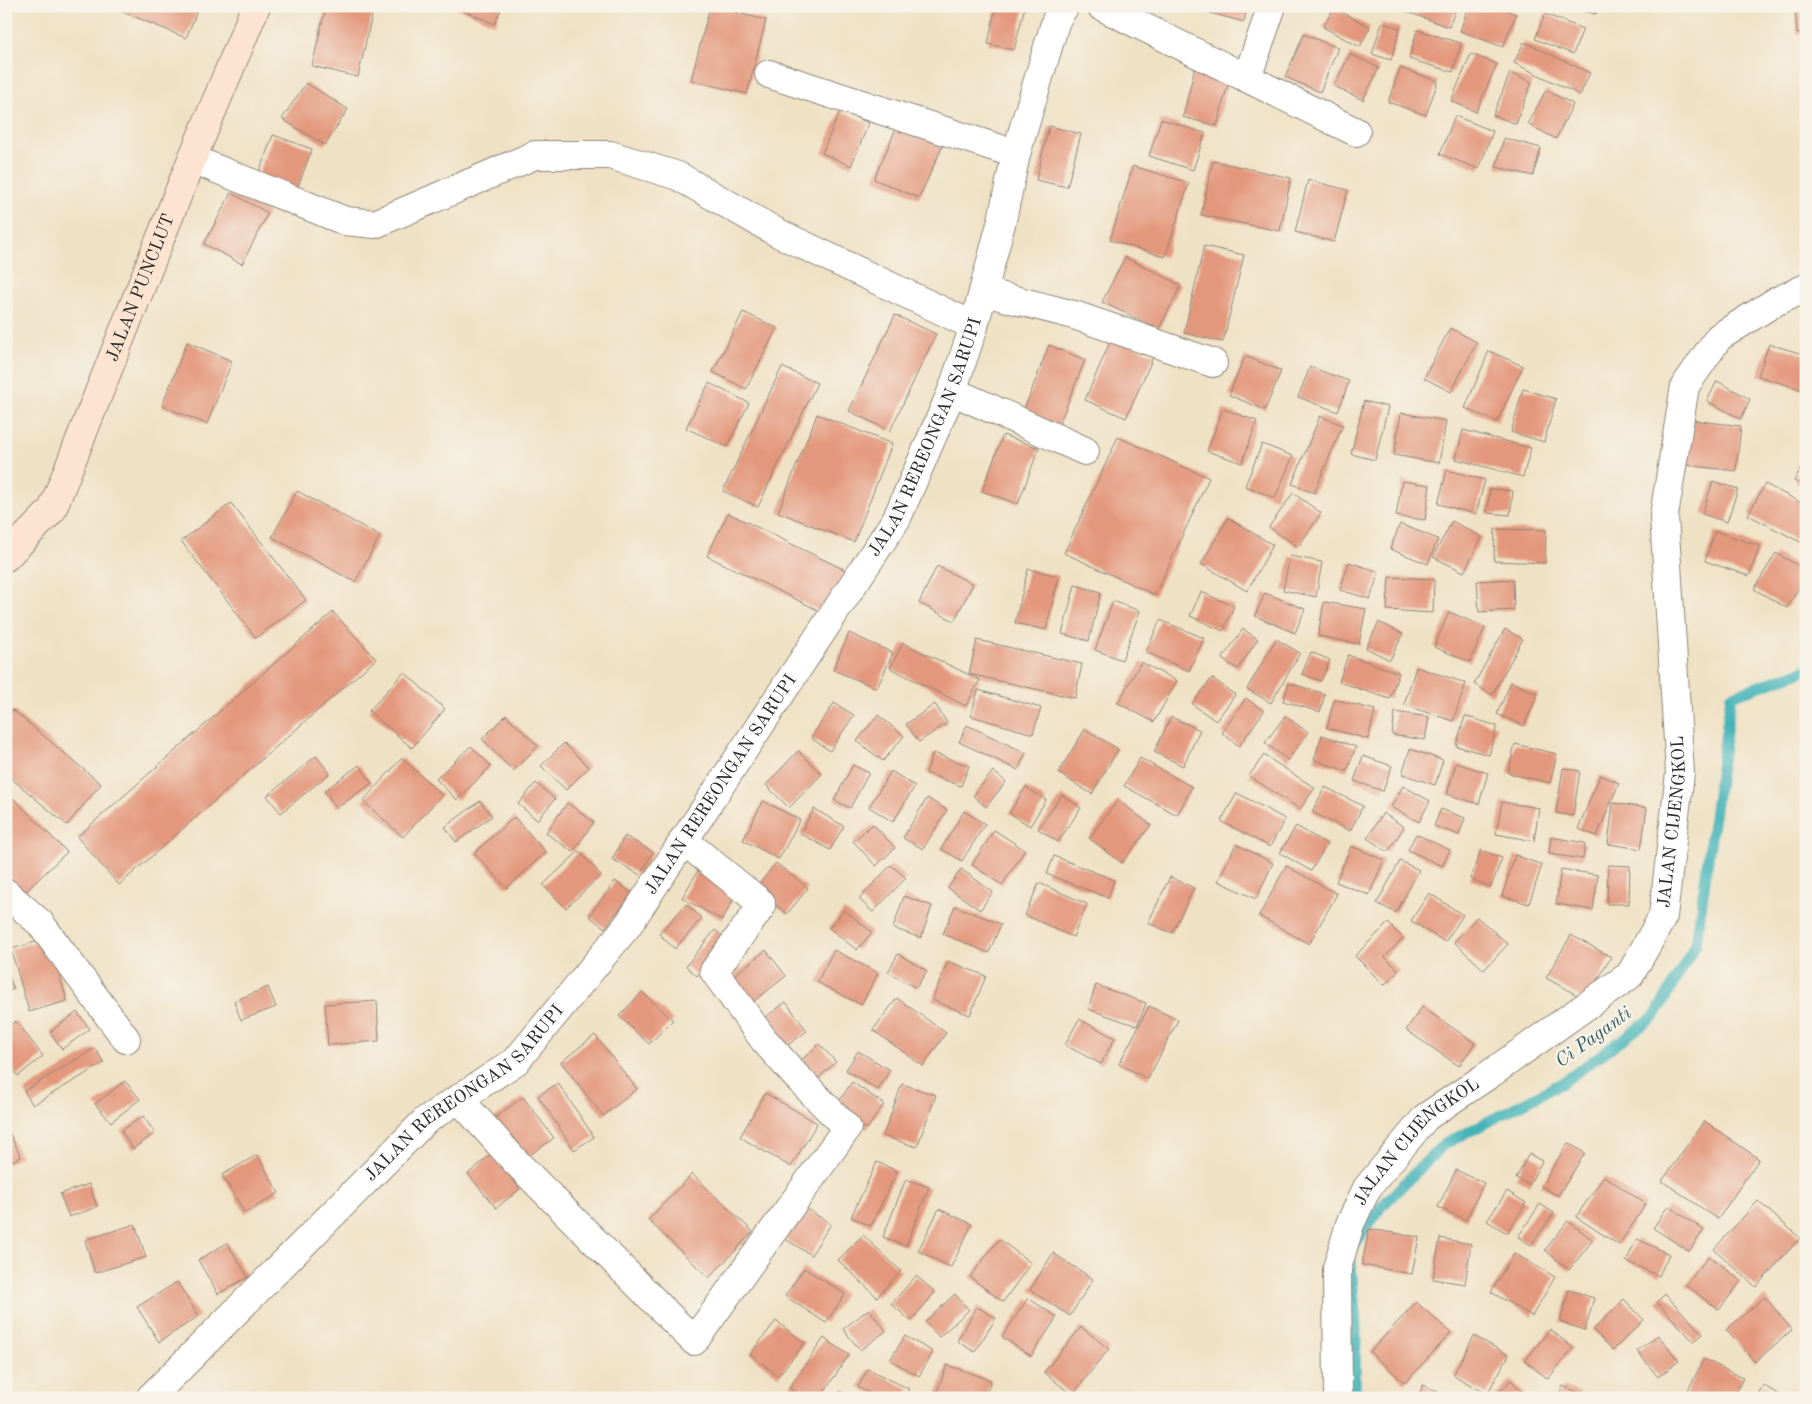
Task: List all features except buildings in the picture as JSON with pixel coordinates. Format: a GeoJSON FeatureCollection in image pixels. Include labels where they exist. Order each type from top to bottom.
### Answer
{"type":"FeatureCollection","features":[{"type":"Feature","properties":{"kind":"main road","name":"JALAN PUNCLUT"},"geometry":{"type":"LineString","coordinates":[[6,558],[52,510],[192,159],[256,6]]}},
{"type":"Feature","properties":{"kind":"street"},"geometry":{"type":"LineString","coordinates":[[1101,6],[1356,132]]}},
{"type":"Feature","properties":{"kind":"street"},"geometry":{"type":"LineString","coordinates":[[1247,78],[1272,6]]}},
{"type":"Feature","properties":{"kind":"street","name":"JALAN REREONGAN SARUPI"},"geometry":{"type":"LineString","coordinates":[[150,1398],[426,1120],[516,1061],[628,925],[897,518],[952,391],[974,326],[1002,220],[1016,154],[1058,11]]}},
{"type":"Feature","properties":{"kind":"street"},"geometry":{"type":"LineString","coordinates":[[769,74],[1016,154]]}},
{"type":"Feature","properties":{"kind":"street"},"geometry":{"type":"LineString","coordinates":[[192,159],[344,221],[375,224],[535,155],[610,155],[678,176],[778,233],[974,326]]}},
{"type":"Feature","properties":{"kind":"street","name":"JALAN CIJENGKOL"},"geometry":{"type":"LineString","coordinates":[[1338,1398],[1337,1268],[1350,1224],[1367,1188],[1426,1118],[1630,974],[1663,916],[1680,773],[1664,516],[1685,386],[1719,337],[1775,302],[1806,288]]}},
{"type":"Feature","properties":{"kind":"street"},"geometry":{"type":"LineString","coordinates":[[984,292],[1074,315],[1213,363]]}},
{"type":"Feature","properties":{"kind":"street"},"geometry":{"type":"LineString","coordinates":[[952,391],[1085,451]]}},
{"type":"Feature","properties":{"kind":"street"},"geometry":{"type":"LineString","coordinates":[[459,1099],[514,1160],[694,1340],[847,1128],[764,1040],[714,971],[761,907],[761,903],[683,840]]}},
{"type":"Feature","properties":{"kind":"street"},"geometry":{"type":"LineString","coordinates":[[6,893],[40,923],[126,1039]]}},
{"type":"Feature","properties":{"kind":"waterway","name":"Ci Paganti"},"geometry":{"type":"LineString","coordinates":[[1355,1398],[1356,1328],[1350,1251],[1381,1207],[1443,1145],[1562,1083],[1655,1016],[1696,944],[1731,696],[1806,670]]}}]}
